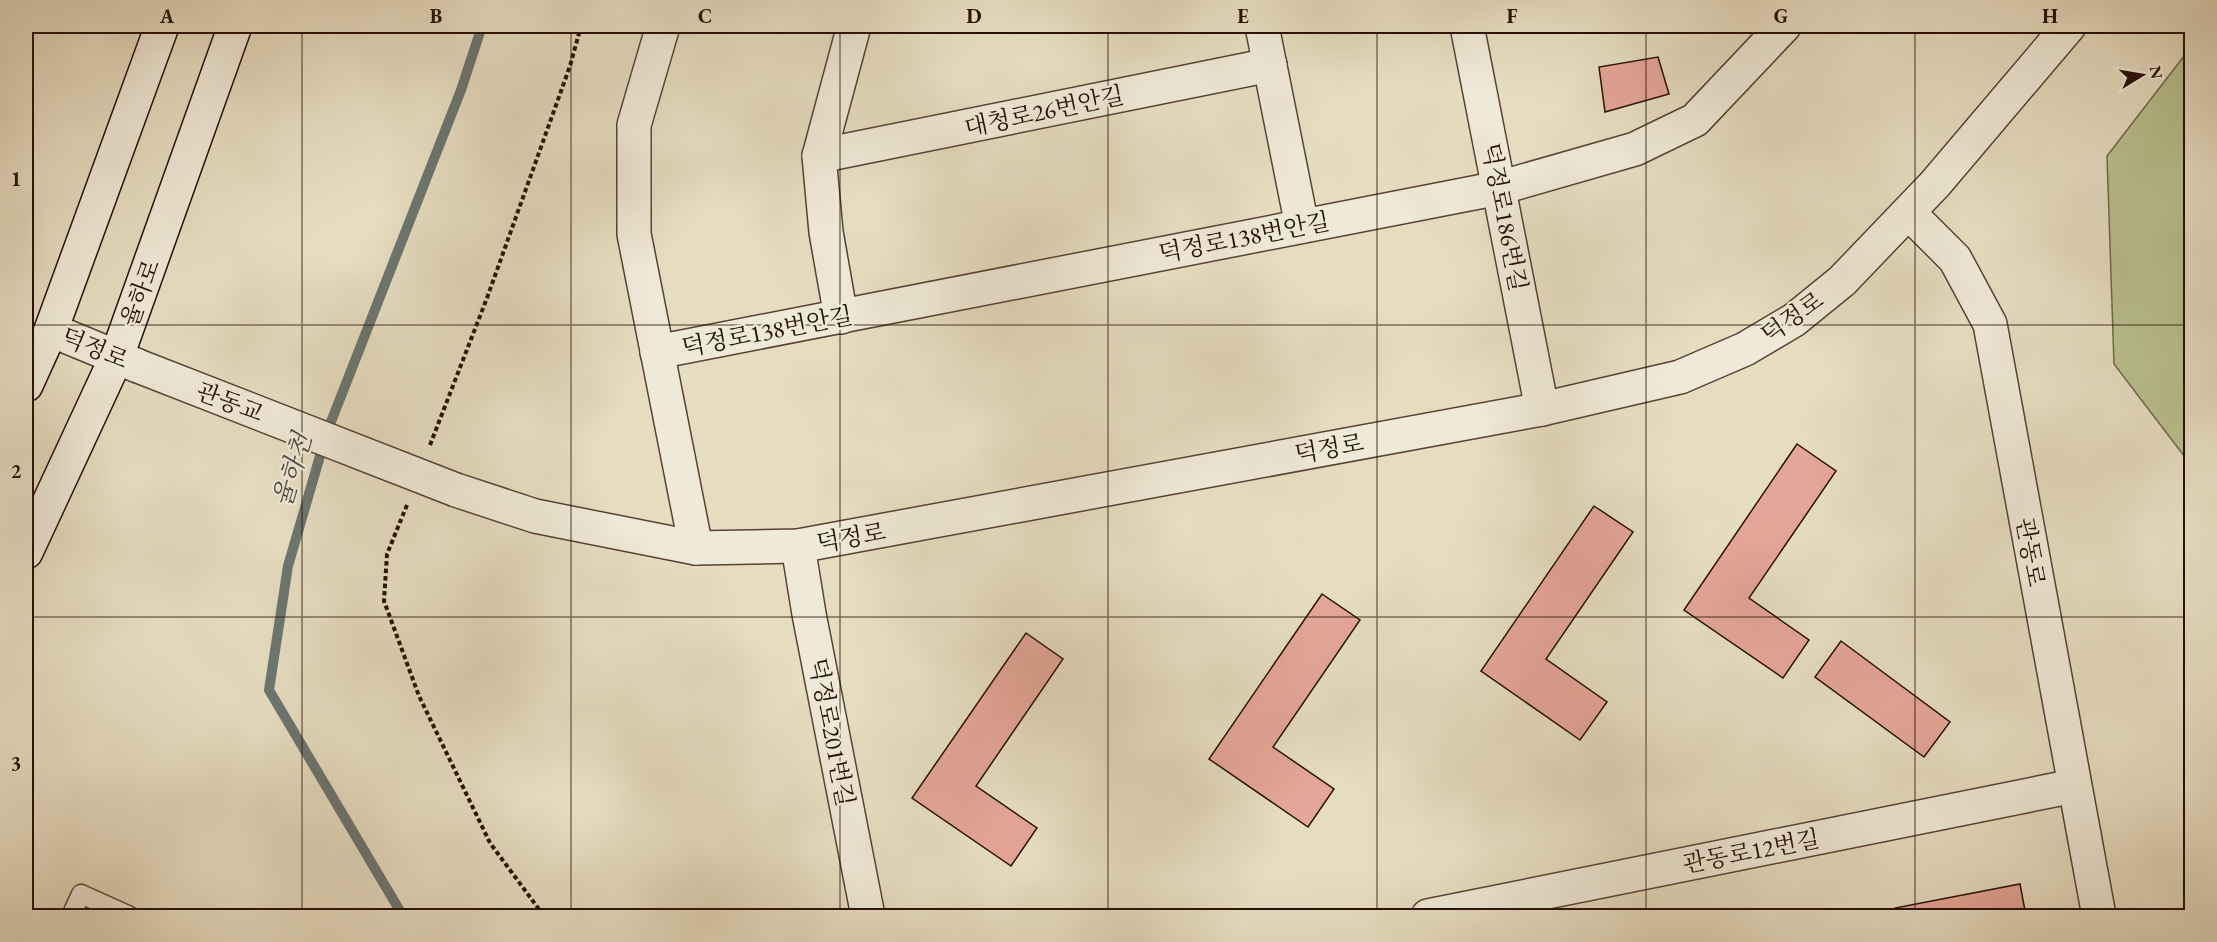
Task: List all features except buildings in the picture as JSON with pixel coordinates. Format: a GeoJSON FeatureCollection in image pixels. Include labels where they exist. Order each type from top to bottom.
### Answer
{"type":"FeatureCollection","features":[{"type":"Feature","properties":{"kind":"street"},"geometry":{"type":"LineString","coordinates":[[26,385],[51,330],[162,26]]}},
{"type":"Feature","properties":{"kind":"street","name":"율하로"},"geometry":{"type":"LineString","coordinates":[[26,552],[128,361],[235,26]]}},
{"type":"Feature","properties":{"kind":"street"},"geometry":{"type":"LineString","coordinates":[[663,26],[634,125],[634,234],[696,548]]}},
{"type":"Feature","properties":{"kind":"street"},"geometry":{"type":"LineString","coordinates":[[841,317],[826,232],[819,156],[854,26]]}},
{"type":"Feature","properties":{"kind":"street"},"geometry":{"type":"LineString","coordinates":[[1262,26],[1302,226]]}},
{"type":"Feature","properties":{"kind":"street","name":"덕정로186번길"},"geometry":{"type":"LineString","coordinates":[[1467,26],[1542,409]]}},
{"type":"Feature","properties":{"kind":"street","name":"덕정로138번안길"},"geometry":{"type":"LineString","coordinates":[[657,352],[1499,188],[1635,149],[1695,120],[1785,26]]}},
{"type":"Feature","properties":{"kind":"street","name":"덕정로"},"geometry":{"type":"LineString","coordinates":[[456,490],[534,516],[696,548],[798,546],[1542,409],[1680,377],[1746,349],[1794,320],[1842,281],[1909,213],[2069,26]]}},
{"type":"Feature","properties":{"kind":"street","name":"대청로26번안길"},"geometry":{"type":"LineString","coordinates":[[819,156],[1270,65]]}},
{"type":"Feature","properties":{"kind":"street","name":"관동로"},"geometry":{"type":"LineString","coordinates":[[1909,213],[1955,260],[1990,324],[2099,916]]}},
{"type":"Feature","properties":{"kind":"street","name":"덕정로"},"geometry":{"type":"LineString","coordinates":[[51,330],[128,361]]}},
{"type":"Feature","properties":{"kind":"street","name":"관동교"},"geometry":{"type":"LineString","coordinates":[[128,361],[456,490]]}},
{"type":"Feature","properties":{"kind":"street","name":"덕정로201번길"},"geometry":{"type":"LineString","coordinates":[[798,546],[867,916]]}},
{"type":"Feature","properties":{"kind":"street","name":"관동로12번길"},"geometry":{"type":"LineString","coordinates":[[1428,916],[2074,786]]}},
{"type":"Feature","properties":{"kind":"lane"},"geometry":{"type":"LineString","coordinates":[[71,916],[81,894],[130,916]]}},
{"type":"Feature","properties":{"kind":"green space"},"geometry":{"type":"Polygon","coordinates":[[[2191,47],[2191,465],[2114,364],[2107,156],[2191,47]]]}},
{"type":"Feature","properties":{"kind":"waterway","name":"율하천"},"geometry":{"type":"LineString","coordinates":[[403,916],[269,690],[288,566],[327,432],[461,90],[482,26]]}}]}
